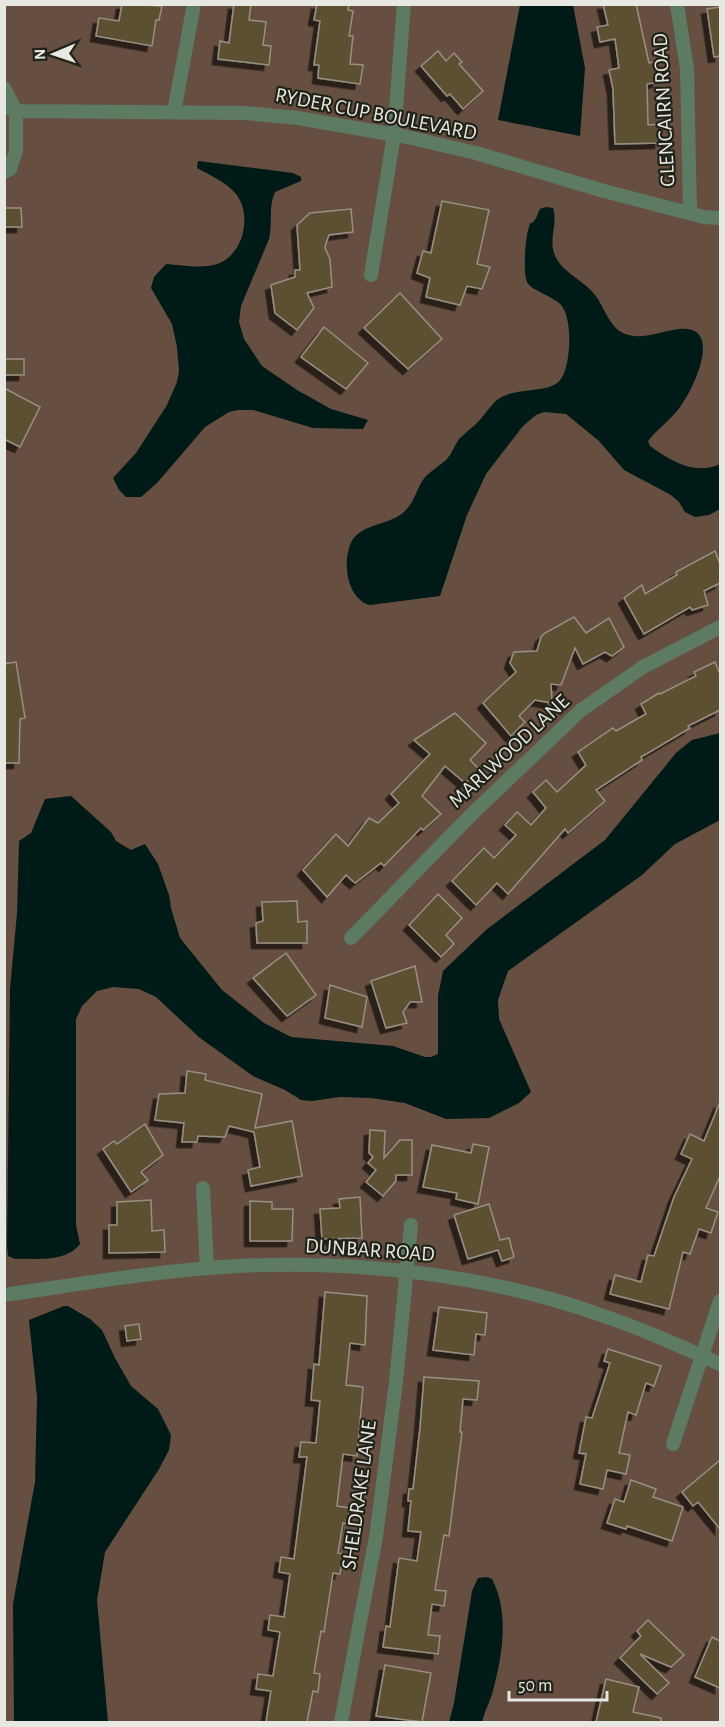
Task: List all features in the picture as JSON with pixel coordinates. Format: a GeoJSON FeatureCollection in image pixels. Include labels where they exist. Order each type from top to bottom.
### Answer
{"type":"FeatureCollection","features":[{"type":"Feature","properties":{"kind":"street"},"geometry":{"type":"LineString","coordinates":[[174,112],[194,4]]}},
{"type":"Feature","properties":{"kind":"street"},"geometry":{"type":"LineString","coordinates":[[371,275],[394,135],[404,4]]}},
{"type":"Feature","properties":{"kind":"street","name":"GLENCAIRN ROAD"},"geometry":{"type":"LineString","coordinates":[[677,4],[687,69],[690,213]]}},
{"type":"Feature","properties":{"kind":"street"},"geometry":{"type":"LineString","coordinates":[[4,88],[16,152],[10,169],[4,172]]}},
{"type":"Feature","properties":{"kind":"street","name":"RYDER CUP BOULEVARD"},"geometry":{"type":"LineString","coordinates":[[8,110],[245,113],[298,118],[394,135],[476,153],[604,191],[690,213],[720,218]]}},
{"type":"Feature","properties":{"kind":"street","name":"MARLWOOD LANE"},"geometry":{"type":"LineString","coordinates":[[351,938],[471,816],[580,711],[644,667],[720,627]]}},
{"type":"Feature","properties":{"kind":"street"},"geometry":{"type":"LineString","coordinates":[[203,1188],[207,1268]]}},
{"type":"Feature","properties":{"kind":"street","name":"SHELDRAKE LANE"},"geometry":{"type":"LineString","coordinates":[[341,1722],[376,1537],[396,1382],[411,1226]]}},
{"type":"Feature","properties":{"kind":"street","name":"DUNBAR ROAD"},"geometry":{"type":"LineString","coordinates":[[4,1295],[207,1268],[296,1265],[406,1272],[466,1280],[597,1313],[720,1364]]}},
{"type":"Feature","properties":{"kind":"street"},"geometry":{"type":"LineString","coordinates":[[674,1444],[720,1301]]}},
{"type":"Feature","properties":{"kind":"shaded area"},"geometry":{"type":"Polygon","coordinates":[[[5,5],[720,5],[720,1722],[5,1722],[5,5]]]}},
{"type":"Feature","properties":{"kind":"water"},"geometry":{"type":"Polygon","coordinates":[[[520,5],[573,5],[585,68],[580,136],[498,120],[520,5]]]}},
{"type":"Feature","properties":{"kind":"water"},"geometry":{"type":"Polygon","coordinates":[[[198,161],[293,173],[301,177],[301,181],[275,192],[269,239],[241,306],[239,322],[244,339],[262,366],[297,390],[331,409],[368,420],[363,429],[313,428],[253,410],[229,412],[205,427],[157,483],[141,497],[126,497],[119,490],[113,478],[136,453],[167,405],[179,371],[172,324],[151,288],[154,277],[166,264],[198,266],[217,264],[226,260],[239,244],[243,234],[244,213],[236,194],[223,182],[197,168],[198,161]]]}},
{"type":"Feature","properties":{"kind":"water"},"geometry":{"type":"Polygon","coordinates":[[[553,208],[555,219],[552,242],[557,260],[590,289],[617,329],[635,336],[679,329],[693,330],[700,337],[703,347],[702,360],[686,399],[648,441],[650,446],[658,452],[692,468],[720,464],[720,509],[709,515],[695,517],[685,512],[671,495],[624,470],[599,441],[566,414],[544,412],[536,415],[523,426],[486,474],[467,515],[440,596],[370,605],[356,595],[348,577],[347,557],[353,539],[364,530],[393,519],[405,511],[426,476],[447,459],[459,439],[497,400],[513,393],[549,387],[561,379],[569,353],[569,330],[565,311],[557,302],[530,285],[526,277],[526,247],[530,223],[535,220],[540,209],[553,208]]]}},
{"type":"Feature","properties":{"kind":"water"},"geometry":{"type":"Polygon","coordinates":[[[720,733],[720,820],[675,844],[642,875],[508,971],[498,1000],[499,1019],[531,1092],[519,1103],[489,1118],[446,1119],[405,1103],[371,1098],[340,1097],[312,1101],[301,1100],[253,1076],[200,1038],[156,997],[139,989],[113,987],[97,991],[82,1006],[76,1019],[76,1225],[80,1244],[74,1250],[59,1257],[15,1259],[8,1256],[10,989],[17,913],[19,841],[31,833],[45,799],[71,796],[111,832],[116,841],[131,850],[145,844],[158,864],[180,938],[222,990],[264,1023],[291,1037],[393,1046],[431,1057],[438,1054],[438,996],[443,971],[486,930],[605,840],[676,753],[692,740],[720,733]]]}},
{"type":"Feature","properties":{"kind":"water"},"geometry":{"type":"Polygon","coordinates":[[[64,1306],[90,1319],[102,1330],[131,1386],[158,1409],[171,1435],[169,1450],[159,1469],[105,1552],[97,1600],[108,1722],[14,1722],[13,1604],[35,1482],[37,1397],[29,1320],[64,1306]]]}},
{"type":"Feature","properties":{"kind":"water"},"geometry":{"type":"Polygon","coordinates":[[[478,1578],[492,1579],[501,1605],[503,1632],[494,1687],[482,1722],[449,1722],[472,1591],[478,1578]]]}},
{"type":"Feature","properties":{"kind":"building"},"geometry":{"type":"Polygon","coordinates":[[[122,4],[162,6],[159,20],[156,20],[152,46],[96,36],[99,18],[119,21],[122,4]]]}},
{"type":"Feature","properties":{"kind":"building"},"geometry":{"type":"Polygon","coordinates":[[[234,4],[251,4],[249,20],[266,22],[263,45],[271,46],[269,65],[218,59],[220,41],[229,43],[234,4]]]}},
{"type":"Feature","properties":{"kind":"building"},"geometry":{"type":"Polygon","coordinates":[[[317,4],[349,4],[348,10],[353,11],[349,36],[353,36],[350,64],[363,65],[360,84],[318,78],[319,65],[314,65],[320,21],[314,20],[317,4]]]}},
{"type":"Feature","properties":{"kind":"building"},"geometry":{"type":"Polygon","coordinates":[[[603,4],[636,4],[649,63],[655,62],[658,82],[647,84],[648,125],[660,124],[660,143],[615,144],[613,89],[609,70],[619,68],[615,39],[600,42],[597,27],[608,25],[603,4]]]}},
{"type":"Feature","properties":{"kind":"building"},"geometry":{"type":"Polygon","coordinates":[[[720,7],[720,56],[714,57],[707,9],[720,7]]]}},
{"type":"Feature","properties":{"kind":"building"},"geometry":{"type":"Polygon","coordinates":[[[438,51],[446,61],[454,53],[462,62],[459,64],[483,91],[463,109],[450,94],[447,96],[421,66],[438,51]]]}},
{"type":"Feature","properties":{"kind":"building"},"geometry":{"type":"Polygon","coordinates":[[[442,201],[489,210],[477,264],[490,267],[482,289],[467,286],[460,305],[426,297],[430,278],[417,273],[423,251],[431,253],[442,201]]]}},
{"type":"Feature","properties":{"kind":"building"},"geometry":{"type":"Polygon","coordinates":[[[4,208],[21,208],[22,227],[4,227],[4,208]]]}},
{"type":"Feature","properties":{"kind":"building"},"geometry":{"type":"Polygon","coordinates":[[[351,209],[353,232],[329,235],[326,243],[325,248],[330,259],[332,287],[307,293],[314,308],[297,330],[275,313],[271,285],[295,277],[295,270],[300,270],[297,225],[310,213],[351,209]]]}},
{"type":"Feature","properties":{"kind":"building"},"geometry":{"type":"Polygon","coordinates":[[[400,293],[442,339],[408,369],[364,328],[400,293]]]}},
{"type":"Feature","properties":{"kind":"building"},"geometry":{"type":"Polygon","coordinates":[[[324,327],[368,363],[346,389],[301,357],[324,327]]]}},
{"type":"Feature","properties":{"kind":"building"},"geometry":{"type":"Polygon","coordinates":[[[4,359],[24,359],[24,375],[4,375],[4,359]]]}},
{"type":"Feature","properties":{"kind":"building"},"geometry":{"type":"Polygon","coordinates":[[[4,388],[40,407],[20,447],[4,439],[4,388]]]}},
{"type":"Feature","properties":{"kind":"building"},"geometry":{"type":"Polygon","coordinates":[[[715,551],[720,564],[720,583],[704,591],[708,605],[692,610],[690,607],[644,634],[624,598],[642,585],[645,594],[677,575],[676,572],[715,551]]]}},
{"type":"Feature","properties":{"kind":"building"},"geometry":{"type":"Polygon","coordinates":[[[574,617],[586,633],[609,618],[624,647],[612,656],[605,652],[583,664],[575,648],[561,685],[551,684],[552,703],[535,700],[519,716],[525,722],[511,736],[483,703],[516,672],[510,663],[514,652],[537,651],[541,637],[545,633],[574,617]]]}},
{"type":"Feature","properties":{"kind":"building"},"geometry":{"type":"Polygon","coordinates":[[[16,662],[25,718],[20,719],[19,763],[4,763],[4,664],[16,662]]]}},
{"type":"Feature","properties":{"kind":"building"},"geometry":{"type":"Polygon","coordinates":[[[715,662],[720,674],[720,710],[688,726],[690,728],[641,757],[642,760],[596,790],[605,801],[568,833],[565,829],[508,894],[497,883],[476,905],[452,881],[484,848],[494,858],[516,835],[505,825],[517,812],[531,825],[546,808],[533,792],[546,780],[557,792],[586,765],[578,752],[613,728],[616,731],[646,714],[641,704],[696,676],[694,672],[715,662]]]}},
{"type":"Feature","properties":{"kind":"building"},"geometry":{"type":"Polygon","coordinates":[[[455,713],[486,743],[470,760],[480,770],[465,783],[445,766],[422,796],[441,814],[423,830],[421,828],[384,866],[381,863],[355,883],[346,875],[327,897],[303,870],[336,834],[348,846],[369,818],[378,823],[399,803],[391,794],[430,754],[414,740],[455,713]]]}},
{"type":"Feature","properties":{"kind":"building"},"geometry":{"type":"Polygon","coordinates":[[[438,894],[462,918],[446,935],[454,944],[441,957],[409,925],[438,894]]]}},
{"type":"Feature","properties":{"kind":"building"},"geometry":{"type":"Polygon","coordinates":[[[297,901],[298,922],[307,921],[307,943],[257,943],[256,923],[263,921],[262,902],[297,901]]]}},
{"type":"Feature","properties":{"kind":"building"},"geometry":{"type":"Polygon","coordinates":[[[286,953],[316,995],[287,1016],[253,978],[286,953]]]}},
{"type":"Feature","properties":{"kind":"building"},"geometry":{"type":"Polygon","coordinates":[[[415,966],[422,1002],[410,1002],[403,1012],[407,1023],[386,1028],[371,981],[415,966]]]}},
{"type":"Feature","properties":{"kind":"building"},"geometry":{"type":"Polygon","coordinates":[[[330,985],[367,997],[362,1027],[325,1018],[330,985]]]}},
{"type":"Feature","properties":{"kind":"building"},"geometry":{"type":"Polygon","coordinates":[[[187,1071],[206,1074],[205,1080],[262,1094],[255,1128],[292,1121],[302,1176],[251,1186],[248,1170],[260,1167],[254,1132],[229,1126],[225,1137],[198,1136],[197,1142],[182,1142],[184,1123],[155,1120],[159,1094],[185,1093],[187,1071]]]}},
{"type":"Feature","properties":{"kind":"building"},"geometry":{"type":"Polygon","coordinates":[[[720,1102],[720,1176],[706,1208],[718,1212],[711,1233],[699,1229],[690,1254],[683,1252],[669,1309],[610,1294],[615,1275],[641,1282],[648,1255],[654,1256],[674,1197],[692,1159],[681,1154],[690,1134],[704,1141],[720,1102]]]}},
{"type":"Feature","properties":{"kind":"building"},"geometry":{"type":"Polygon","coordinates":[[[145,1124],[163,1155],[141,1172],[148,1180],[131,1192],[103,1149],[114,1141],[117,1144],[145,1124]]]}},
{"type":"Feature","properties":{"kind":"building"},"geometry":{"type":"Polygon","coordinates":[[[370,1130],[385,1131],[384,1158],[400,1140],[412,1140],[412,1175],[396,1175],[396,1181],[383,1196],[366,1182],[376,1170],[368,1163],[373,1157],[369,1153],[370,1130]]]}},
{"type":"Feature","properties":{"kind":"building"},"geometry":{"type":"Polygon","coordinates":[[[473,1144],[489,1147],[478,1204],[456,1199],[457,1193],[423,1187],[432,1145],[471,1153],[473,1144]]]}},
{"type":"Feature","properties":{"kind":"building"},"geometry":{"type":"Polygon","coordinates":[[[360,1197],[362,1238],[322,1239],[320,1209],[340,1208],[339,1199],[360,1197]]]}},
{"type":"Feature","properties":{"kind":"building"},"geometry":{"type":"Polygon","coordinates":[[[151,1200],[152,1231],[164,1230],[165,1252],[109,1253],[109,1225],[117,1225],[117,1202],[151,1200]]]}},
{"type":"Feature","properties":{"kind":"building"},"geometry":{"type":"Polygon","coordinates":[[[250,1201],[272,1202],[272,1209],[293,1209],[292,1241],[250,1241],[250,1201]]]}},
{"type":"Feature","properties":{"kind":"building"},"geometry":{"type":"Polygon","coordinates":[[[489,1204],[500,1240],[509,1238],[514,1257],[502,1261],[498,1250],[468,1259],[454,1215],[489,1204]]]}},
{"type":"Feature","properties":{"kind":"building"},"geometry":{"type":"Polygon","coordinates":[[[325,1292],[367,1296],[365,1345],[350,1343],[346,1385],[363,1387],[357,1456],[343,1454],[337,1506],[350,1508],[348,1524],[343,1523],[338,1553],[343,1554],[340,1574],[333,1573],[324,1632],[321,1631],[314,1673],[320,1674],[318,1692],[313,1691],[307,1722],[266,1722],[271,1691],[256,1689],[258,1674],[273,1676],[280,1632],[268,1630],[270,1615],[284,1617],[290,1574],[279,1572],[281,1557],[294,1559],[307,1457],[299,1457],[301,1442],[316,1443],[320,1401],[311,1400],[314,1364],[319,1365],[325,1292]]]}},
{"type":"Feature","properties":{"kind":"building"},"geometry":{"type":"Polygon","coordinates":[[[439,1307],[487,1313],[485,1335],[476,1334],[474,1355],[433,1350],[439,1307]]]}},
{"type":"Feature","properties":{"kind":"building"},"geometry":{"type":"Polygon","coordinates":[[[139,1324],[141,1339],[127,1341],[125,1326],[139,1324]]]}},
{"type":"Feature","properties":{"kind":"building"},"geometry":{"type":"Polygon","coordinates":[[[608,1349],[661,1366],[654,1386],[646,1383],[636,1415],[628,1412],[619,1453],[630,1455],[626,1474],[607,1470],[603,1489],[580,1484],[586,1454],[579,1453],[586,1417],[592,1418],[610,1363],[604,1361],[608,1349]]]}},
{"type":"Feature","properties":{"kind":"building"},"geometry":{"type":"Polygon","coordinates":[[[424,1377],[479,1381],[477,1400],[463,1399],[460,1432],[462,1432],[449,1536],[444,1535],[435,1590],[446,1591],[444,1606],[432,1604],[428,1635],[440,1636],[438,1654],[383,1647],[386,1626],[390,1627],[399,1558],[417,1561],[421,1532],[408,1531],[411,1501],[408,1501],[409,1489],[413,1489],[424,1377]]]}},
{"type":"Feature","properties":{"kind":"building"},"geometry":{"type":"Polygon","coordinates":[[[720,1460],[720,1529],[698,1502],[693,1506],[682,1492],[720,1460]]]}},
{"type":"Feature","properties":{"kind":"building"},"geometry":{"type":"Polygon","coordinates":[[[631,1480],[656,1489],[653,1497],[683,1507],[672,1541],[627,1526],[626,1529],[607,1523],[615,1499],[624,1502],[631,1480]]]}},
{"type":"Feature","properties":{"kind":"building"},"geometry":{"type":"Polygon","coordinates":[[[648,1620],[684,1655],[671,1667],[640,1654],[669,1683],[657,1694],[620,1658],[641,1636],[637,1631],[648,1620]]]}},
{"type":"Feature","properties":{"kind":"building"},"geometry":{"type":"Polygon","coordinates":[[[712,1637],[720,1641],[720,1688],[695,1677],[712,1637]]]}},
{"type":"Feature","properties":{"kind":"building"},"geometry":{"type":"Polygon","coordinates":[[[385,1665],[431,1673],[422,1722],[376,1716],[385,1665]]]}},
{"type":"Feature","properties":{"kind":"building"},"geometry":{"type":"Polygon","coordinates":[[[606,1679],[639,1687],[633,1712],[661,1718],[661,1722],[596,1722],[606,1679]]]}}]}
